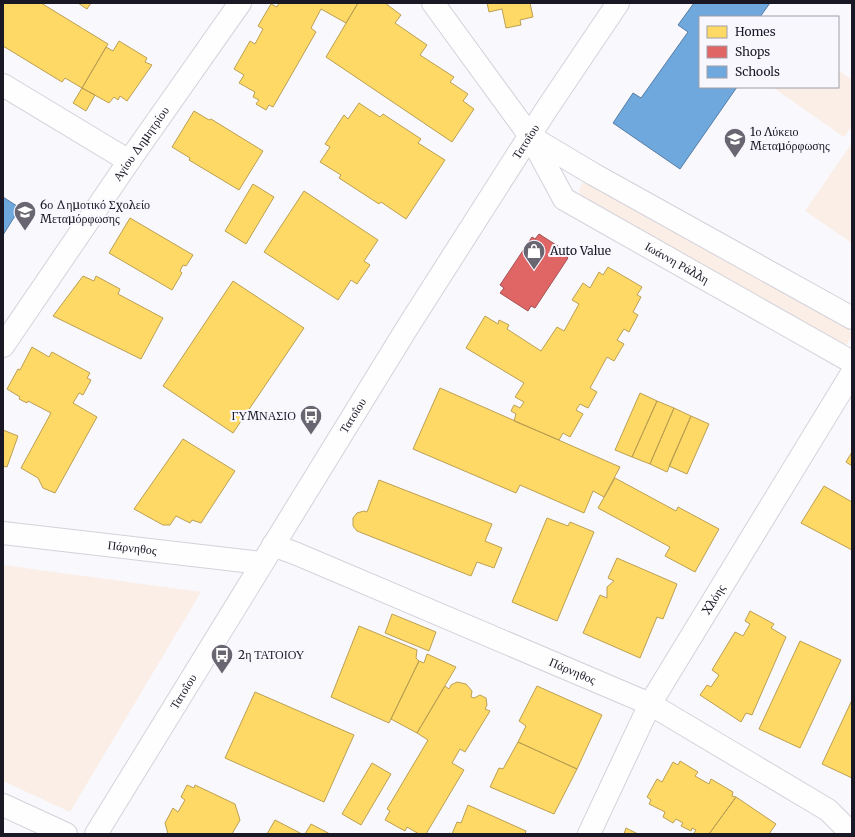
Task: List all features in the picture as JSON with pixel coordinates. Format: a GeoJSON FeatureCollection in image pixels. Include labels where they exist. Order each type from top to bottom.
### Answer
{"type":"FeatureCollection","features":[{"type":"Feature","properties":{"kind":"street","name":"Αγίου Δημητρίου"},"geometry":{"type":"LineString","coordinates":[[3,346],[129,161],[240,3]]}},
{"type":"Feature","properties":{"kind":"street","name":"Ιωάννη Ράλλη"},"geometry":{"type":"LineString","coordinates":[[433,3],[530,136],[564,199],[852,362]]}},
{"type":"Feature","properties":{"kind":"street","name":"Τατοΐου"},"geometry":{"type":"LineString","coordinates":[[96,834],[407,328],[546,110],[618,3]]}},
{"type":"Feature","properties":{"kind":"street"},"geometry":{"type":"LineString","coordinates":[[3,85],[129,161]]}},
{"type":"Feature","properties":{"kind":"street","name":"Ιωάννη Ράλλη"},"geometry":{"type":"LineString","coordinates":[[530,136],[593,174],[852,318]]}},
{"type":"Feature","properties":{"kind":"street","name":"Χλόης"},"geometry":{"type":"LineString","coordinates":[[589,834],[650,704],[852,373]]}},
{"type":"Feature","properties":{"kind":"street","name":"Πάρνηθος"},"geometry":{"type":"LineString","coordinates":[[3,533],[262,563]]}},
{"type":"Feature","properties":{"kind":"street","name":"Πάρνηθος"},"geometry":{"type":"LineString","coordinates":[[273,545],[650,704],[828,810],[852,834]]}},
{"type":"Feature","properties":{"kind":"street"},"geometry":{"type":"LineString","coordinates":[[3,805],[66,834]]}},
{"type":"Feature","properties":{"kind":"shaded area"},"geometry":{"type":"Polygon","coordinates":[[[839,71],[852,80],[852,126],[844,137],[773,88],[839,88],[839,71]]]}},
{"type":"Feature","properties":{"kind":"shaded area"},"geometry":{"type":"Polygon","coordinates":[[[852,143],[852,243],[805,211],[852,143]]]}},
{"type":"Feature","properties":{"kind":"shaded area"},"geometry":{"type":"Polygon","coordinates":[[[592,181],[848,327],[852,336],[847,344],[838,344],[583,198],[579,191],[582,183],[592,181]]]}},
{"type":"Feature","properties":{"kind":"shaded area"},"geometry":{"type":"Polygon","coordinates":[[[3,565],[201,592],[70,812],[3,781],[3,565]]]}},
{"type":"Feature","properties":{"kind":"building: Homes"},"geometry":{"type":"Polygon","coordinates":[[[3,3],[41,3],[108,44],[82,88],[65,78],[62,82],[3,46],[3,3]]]}},
{"type":"Feature","properties":{"kind":"building: Homes"},"geometry":{"type":"Polygon","coordinates":[[[78,3],[91,3],[87,9],[78,3]]]}},
{"type":"Feature","properties":{"kind":"building: Homes"},"geometry":{"type":"Polygon","coordinates":[[[279,3],[358,3],[346,23],[321,9],[311,28],[316,32],[273,107],[269,105],[266,110],[256,104],[259,100],[253,97],[255,92],[239,83],[244,75],[234,69],[250,41],[255,44],[263,29],[258,26],[271,4],[277,7],[279,3]]]}},
{"type":"Feature","properties":{"kind":"building: Homes"},"geometry":{"type":"Polygon","coordinates":[[[358,3],[385,3],[401,15],[395,23],[427,45],[420,55],[454,77],[450,82],[468,94],[463,101],[474,109],[452,142],[326,57],[358,3]]]}},
{"type":"Feature","properties":{"kind":"building: Homes"},"geometry":{"type":"Polygon","coordinates":[[[487,3],[530,3],[533,17],[520,20],[521,25],[506,28],[502,9],[489,12],[487,3]]]}},
{"type":"Feature","properties":{"kind":"building: Homes"},"geometry":{"type":"Polygon","coordinates":[[[119,41],[147,58],[145,62],[152,65],[127,101],[120,96],[118,100],[114,97],[109,103],[82,88],[106,47],[113,51],[119,41]]]}},
{"type":"Feature","properties":{"kind":"building: Homes"},"geometry":{"type":"Polygon","coordinates":[[[82,88],[95,95],[86,111],[73,103],[82,88]]]}},
{"type":"Feature","properties":{"kind":"building: Homes"},"geometry":{"type":"Polygon","coordinates":[[[359,103],[380,117],[383,114],[421,139],[418,143],[445,160],[406,219],[381,202],[379,204],[339,178],[341,175],[320,162],[330,147],[325,144],[344,115],[348,119],[359,103]]]}},
{"type":"Feature","properties":{"kind":"building: Homes"},"geometry":{"type":"Polygon","coordinates":[[[194,111],[209,120],[211,119],[263,151],[239,190],[189,160],[190,158],[172,147],[194,111]]]}},
{"type":"Feature","properties":{"kind":"building: Homes"},"geometry":{"type":"Polygon","coordinates":[[[253,184],[274,197],[246,244],[225,231],[253,184]]]}},
{"type":"Feature","properties":{"kind":"building: Homes"},"geometry":{"type":"Polygon","coordinates":[[[304,191],[378,240],[364,261],[370,265],[357,284],[351,280],[338,300],[264,252],[304,191]]]}},
{"type":"Feature","properties":{"kind":"building: Homes"},"geometry":{"type":"Polygon","coordinates":[[[130,218],[193,255],[186,266],[183,265],[180,271],[182,273],[172,290],[109,253],[130,218]]]}},
{"type":"Feature","properties":{"kind":"building: Homes"},"geometry":{"type":"Polygon","coordinates":[[[608,267],[642,287],[637,295],[641,297],[633,312],[638,315],[629,332],[624,329],[617,340],[624,344],[614,361],[607,357],[590,388],[597,392],[588,408],[580,404],[576,410],[583,414],[570,437],[563,433],[559,440],[514,421],[516,414],[511,411],[514,405],[520,408],[524,402],[515,397],[524,383],[466,348],[485,316],[498,324],[499,320],[509,325],[507,329],[541,351],[557,327],[564,331],[579,304],[572,300],[583,283],[590,288],[599,272],[603,275],[608,267]]]}},
{"type":"Feature","properties":{"kind":"building: Homes"},"geometry":{"type":"Polygon","coordinates":[[[83,276],[94,281],[96,276],[120,289],[118,294],[163,318],[141,359],[53,316],[83,276]]]}},
{"type":"Feature","properties":{"kind":"building: Homes"},"geometry":{"type":"Polygon","coordinates":[[[233,281],[304,328],[233,433],[163,386],[233,281]]]}},
{"type":"Feature","properties":{"kind":"building: Homes"},"geometry":{"type":"Polygon","coordinates":[[[32,347],[49,357],[52,352],[90,373],[87,378],[91,380],[83,395],[79,393],[73,403],[97,417],[55,493],[43,488],[38,478],[21,468],[51,413],[28,401],[27,403],[19,399],[20,397],[7,389],[18,369],[20,370],[32,347]]]}},
{"type":"Feature","properties":{"kind":"building: Homes"},"geometry":{"type":"Polygon","coordinates":[[[440,388],[620,467],[604,497],[593,491],[584,513],[520,485],[516,493],[413,449],[440,388]]]}},
{"type":"Feature","properties":{"kind":"building: Homes"},"geometry":{"type":"Polygon","coordinates":[[[640,393],[657,401],[632,457],[615,450],[640,393]]]}},
{"type":"Feature","properties":{"kind":"building: Homes"},"geometry":{"type":"Polygon","coordinates":[[[657,401],[674,408],[650,464],[632,457],[657,401]]]}},
{"type":"Feature","properties":{"kind":"building: Homes"},"geometry":{"type":"Polygon","coordinates":[[[674,408],[691,416],[667,472],[650,464],[674,408]]]}},
{"type":"Feature","properties":{"kind":"building: Homes"},"geometry":{"type":"Polygon","coordinates":[[[691,416],[709,424],[687,474],[669,466],[691,416]]]}},
{"type":"Feature","properties":{"kind":"building: Homes"},"geometry":{"type":"Polygon","coordinates":[[[3,430],[18,436],[7,467],[3,466],[3,430]]]}},
{"type":"Feature","properties":{"kind":"building: Homes"},"geometry":{"type":"Polygon","coordinates":[[[183,439],[235,471],[201,523],[192,520],[190,523],[176,516],[170,525],[163,525],[134,509],[183,439]]]}},
{"type":"Feature","properties":{"kind":"building: Homes"},"geometry":{"type":"Polygon","coordinates":[[[852,452],[852,466],[846,462],[852,452]]]}},
{"type":"Feature","properties":{"kind":"building: Homes"},"geometry":{"type":"Polygon","coordinates":[[[615,478],[676,511],[678,507],[719,529],[695,572],[665,556],[670,547],[598,508],[615,478]]]}},
{"type":"Feature","properties":{"kind":"building: Homes"},"geometry":{"type":"Polygon","coordinates":[[[379,480],[492,524],[485,541],[502,548],[494,568],[477,562],[471,576],[357,531],[353,526],[353,518],[357,513],[364,511],[367,512],[379,480]]]}},
{"type":"Feature","properties":{"kind":"building: Homes"},"geometry":{"type":"Polygon","coordinates":[[[824,486],[852,502],[852,550],[801,523],[824,486]]]}},
{"type":"Feature","properties":{"kind":"building: Homes"},"geometry":{"type":"Polygon","coordinates":[[[547,518],[568,526],[570,522],[594,532],[557,621],[512,602],[547,518]]]}},
{"type":"Feature","properties":{"kind":"building: Homes"},"geometry":{"type":"Polygon","coordinates":[[[617,558],[677,584],[663,619],[657,617],[640,658],[583,633],[600,595],[607,598],[607,587],[614,581],[608,578],[617,558]]]}},
{"type":"Feature","properties":{"kind":"building: Homes"},"geometry":{"type":"Polygon","coordinates":[[[750,611],[774,624],[771,628],[786,637],[752,715],[746,713],[741,722],[700,695],[707,685],[711,687],[719,675],[712,670],[735,632],[743,636],[750,624],[745,621],[750,611]]]}},
{"type":"Feature","properties":{"kind":"building: Homes"},"geometry":{"type":"Polygon","coordinates":[[[392,614],[436,632],[429,651],[385,633],[392,614]]]}},
{"type":"Feature","properties":{"kind":"building: Homes"},"geometry":{"type":"Polygon","coordinates":[[[359,626],[417,650],[416,658],[419,661],[389,723],[331,697],[359,626]]]}},
{"type":"Feature","properties":{"kind":"building: Homes"},"geometry":{"type":"Polygon","coordinates":[[[800,641],[841,660],[800,748],[759,729],[800,641]]]}},
{"type":"Feature","properties":{"kind":"building: Homes"},"geometry":{"type":"Polygon","coordinates":[[[427,654],[456,667],[417,733],[391,719],[419,661],[424,663],[427,654]]]}},
{"type":"Feature","properties":{"kind":"building: Homes"},"geometry":{"type":"Polygon","coordinates":[[[457,682],[466,684],[472,691],[471,697],[474,698],[480,695],[486,698],[487,705],[485,709],[490,711],[465,752],[460,749],[452,763],[464,770],[426,834],[419,834],[407,827],[405,831],[385,820],[390,811],[387,809],[428,740],[417,733],[445,686],[449,689],[451,685],[457,682]]]}},
{"type":"Feature","properties":{"kind":"building: Homes"},"geometry":{"type":"Polygon","coordinates":[[[537,686],[602,715],[577,769],[518,742],[526,726],[519,721],[537,686]]]}},
{"type":"Feature","properties":{"kind":"building: Homes"},"geometry":{"type":"Polygon","coordinates":[[[255,692],[354,735],[324,802],[225,758],[255,692]]]}},
{"type":"Feature","properties":{"kind":"building: Homes"},"geometry":{"type":"Polygon","coordinates":[[[852,700],[852,778],[822,764],[852,700]]]}},
{"type":"Feature","properties":{"kind":"building: Homes"},"geometry":{"type":"Polygon","coordinates":[[[518,742],[577,769],[554,814],[490,787],[499,768],[503,769],[518,742]]]}},
{"type":"Feature","properties":{"kind":"building: Homes"},"geometry":{"type":"Polygon","coordinates":[[[680,761],[698,772],[695,776],[709,784],[711,779],[733,792],[732,796],[736,797],[709,834],[695,834],[694,833],[696,830],[692,828],[691,831],[681,826],[683,823],[676,819],[673,823],[663,817],[665,812],[649,804],[651,800],[647,797],[657,779],[662,782],[673,762],[678,765],[680,761]]]}},
{"type":"Feature","properties":{"kind":"building: Homes"},"geometry":{"type":"Polygon","coordinates":[[[372,763],[391,774],[361,825],[342,814],[372,763]]]}},
{"type":"Feature","properties":{"kind":"building: Homes"},"geometry":{"type":"Polygon","coordinates":[[[187,785],[194,788],[195,785],[235,804],[240,820],[232,834],[168,834],[165,823],[173,808],[178,812],[185,800],[181,797],[187,785]]]}},
{"type":"Feature","properties":{"kind":"building: Homes"},"geometry":{"type":"Polygon","coordinates":[[[736,797],[776,824],[769,834],[709,834],[736,797]]]}},
{"type":"Feature","properties":{"kind":"building: Homes"},"geometry":{"type":"Polygon","coordinates":[[[468,805],[526,831],[525,834],[452,834],[457,822],[461,823],[468,805]]]}},
{"type":"Feature","properties":{"kind":"building: Homes"},"geometry":{"type":"Polygon","coordinates":[[[275,820],[302,834],[267,834],[275,820]]]}},
{"type":"Feature","properties":{"kind":"building: Homes"},"geometry":{"type":"Polygon","coordinates":[[[311,824],[330,834],[305,834],[311,824]]]}},
{"type":"Feature","properties":{"kind":"building: Homes"},"geometry":{"type":"Polygon","coordinates":[[[626,828],[638,834],[624,834],[626,828]]]}},
{"type":"Feature","properties":{"kind":"building: Shops","name":"Auto Value"},"geometry":{"type":"Polygon","coordinates":[[[539,234],[567,252],[565,255],[568,258],[535,308],[531,306],[528,311],[500,293],[504,288],[500,285],[532,237],[535,239],[539,234]]]}},
{"type":"Feature","properties":{"kind":"building: Schools"},"geometry":{"type":"Polygon","coordinates":[[[694,3],[770,3],[761,16],[699,16],[699,88],[736,88],[680,169],[613,123],[633,93],[641,98],[688,32],[678,25],[694,3]]]}},
{"type":"Feature","properties":{"kind":"building: Schools"},"geometry":{"type":"Polygon","coordinates":[[[3,197],[20,208],[3,235],[3,197]]]}},
{"type":"Feature","properties":{"kind":"place","name":"1ο Λύκειο Μεταμόρφωσης"},"geometry":{"type":"Point","coordinates":[735,158]}},
{"type":"Feature","properties":{"kind":"place","name":"6ο Δημοτικό Σχολείο Μεταμόρφωσης"},"geometry":{"type":"Point","coordinates":[25,232]}},
{"type":"Feature","properties":{"kind":"place","name":"Auto Value"},"geometry":{"type":"Point","coordinates":[534,270]}},
{"type":"Feature","properties":{"kind":"place","name":"ΓΥΜΝΑΣΙΟ"},"geometry":{"type":"Point","coordinates":[311,436]}},
{"type":"Feature","properties":{"kind":"place","name":"2η ΤΑΤΟΙΟΥ"},"geometry":{"type":"Point","coordinates":[222,674]}}]}
